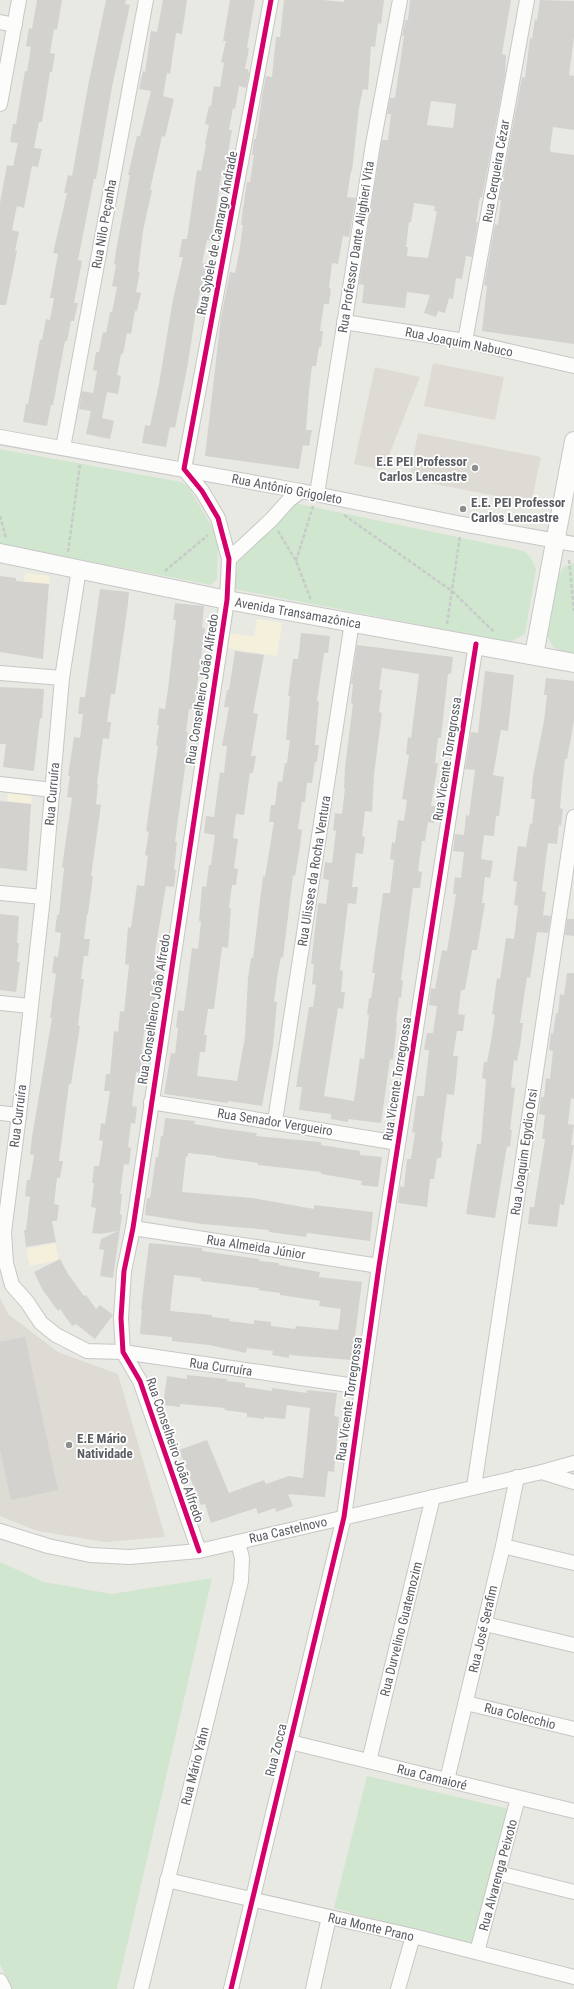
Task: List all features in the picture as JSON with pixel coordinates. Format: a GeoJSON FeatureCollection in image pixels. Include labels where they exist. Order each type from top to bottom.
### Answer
{"type":"FeatureCollection","features":[{"type":"Feature","properties":{"kind":"street"},"geometry":{"type":"LineString","coordinates":[[0,104],[19,0]]}},
{"type":"Feature","properties":{"kind":"street","name":"Rua Nilo Peçanha"},"geometry":{"type":"LineString","coordinates":[[63,448],[146,0]]}},
{"type":"Feature","properties":{"kind":"street","name":"Rua Sybele de Camargo Andrade"},"geometry":{"type":"LineString","coordinates":[[184,470],[271,0]]}},
{"type":"Feature","properties":{"kind":"street","name":"Rua Professor Dante Alighieri Vita"},"geometry":{"type":"LineString","coordinates":[[317,494],[373,144],[400,0]]}},
{"type":"Feature","properties":{"kind":"street","name":"Rua Cerqueira Cézar"},"geometry":{"type":"LineString","coordinates":[[465,341],[527,0]]}},
{"type":"Feature","properties":{"kind":"street"},"geometry":{"type":"LineString","coordinates":[[0,22],[15,25]]}},
{"type":"Feature","properties":{"kind":"street","name":"Rua Joaquim Nabuco"},"geometry":{"type":"LineString","coordinates":[[344,322],[465,341],[574,366]]}},
{"type":"Feature","properties":{"kind":"street","name":"Rua Antônio Grigoleto"},"geometry":{"type":"LineString","coordinates":[[0,437],[301,491],[462,524],[566,543]]}},
{"type":"Feature","properties":{"kind":"street"},"geometry":{"type":"LineString","coordinates":[[534,655],[566,543],[574,441]]}},
{"type":"Feature","properties":{"kind":"street","name":"Rua Conselheiro João Alfredo"},"geometry":{"type":"LineString","coordinates":[[184,470],[202,490],[218,518],[229,559],[227,600],[133,1228],[124,1271],[121,1318],[123,1352],[140,1380],[199,1551]]}},
{"type":"Feature","properties":{"kind":"street"},"geometry":{"type":"LineString","coordinates":[[229,559],[271,520],[289,500],[301,491]]}},
{"type":"Feature","properties":{"kind":"street","name":"Avenida Transamazônica"},"geometry":{"type":"LineString","coordinates":[[5,554],[227,600],[317,615],[574,663]]}},
{"type":"Feature","properties":{"kind":"street","name":"Rua Curruíra"},"geometry":{"type":"LineString","coordinates":[[72,568],[43,897],[19,1115],[2,1232],[6,1263],[12,1285],[27,1302],[41,1324],[56,1335],[87,1351],[123,1352],[362,1387]]}},
{"type":"Feature","properties":{"kind":"street","name":"Rua Ulisses da Rocha Ventura"},"geometry":{"type":"LineString","coordinates":[[275,1121],[352,622]]}},
{"type":"Feature","properties":{"kind":"street","name":"Rua Vicente Torregrossa"},"geometry":{"type":"LineString","coordinates":[[344,1517],[379,1266],[476,644]]}},
{"type":"Feature","properties":{"kind":"street"},"geometry":{"type":"LineString","coordinates":[[0,673],[62,678]]}},
{"type":"Feature","properties":{"kind":"street"},"geometry":{"type":"LineString","coordinates":[[0,784],[53,790]]}},
{"type":"Feature","properties":{"kind":"street","name":"Rua Joaquim Egydio Orsi"},"geometry":{"type":"LineString","coordinates":[[474,1487],[574,817]]}},
{"type":"Feature","properties":{"kind":"street"},"geometry":{"type":"LineString","coordinates":[[0,893],[43,897]]}},
{"type":"Feature","properties":{"kind":"street"},"geometry":{"type":"LineString","coordinates":[[0,1003],[30,1006]]}},
{"type":"Feature","properties":{"kind":"street","name":"Rua Senador Vergueiro"},"geometry":{"type":"LineString","coordinates":[[151,1102],[275,1121],[398,1143]]}},
{"type":"Feature","properties":{"kind":"street"},"geometry":{"type":"LineString","coordinates":[[0,1113],[19,1115]]}},
{"type":"Feature","properties":{"kind":"street","name":"Rua Almeida Júnior"},"geometry":{"type":"LineString","coordinates":[[133,1228],[379,1266]]}},
{"type":"Feature","properties":{"kind":"street","name":"Rua Castelnovo"},"geometry":{"type":"LineString","coordinates":[[0,1531],[48,1546],[90,1555],[130,1557],[199,1551],[542,1472],[574,1462]]}},
{"type":"Feature","properties":{"kind":"street"},"geometry":{"type":"LineString","coordinates":[[542,1472],[574,1482]]}},
{"type":"Feature","properties":{"kind":"street","name":"Rua José Serafim"},"geometry":{"type":"LineString","coordinates":[[447,1780],[503,1546],[516,1477]]}},
{"type":"Feature","properties":{"kind":"street","name":"Rua Durvelino Guatemozim"},"geometry":{"type":"LineString","coordinates":[[369,1761],[433,1497]]}},
{"type":"Feature","properties":{"kind":"street","name":"Rua Zocca"},"geometry":{"type":"LineString","coordinates":[[231,1989],[344,1517]]}},
{"type":"Feature","properties":{"kind":"street","name":"Rua Mário Yahn"},"geometry":{"type":"LineString","coordinates":[[140,1989],[241,1581],[242,1558],[238,1542]]}},
{"type":"Feature","properties":{"kind":"street"},"geometry":{"type":"LineString","coordinates":[[503,1546],[574,1563]]}},
{"type":"Feature","properties":{"kind":"street"},"geometry":{"type":"LineString","coordinates":[[484,1624],[574,1645]]}},
{"type":"Feature","properties":{"kind":"street","name":"Rua Colecchio"},"geometry":{"type":"LineString","coordinates":[[466,1703],[574,1729]]}},
{"type":"Feature","properties":{"kind":"street","name":"Rua Camaioré"},"geometry":{"type":"LineString","coordinates":[[290,1742],[574,1811]]}},
{"type":"Feature","properties":{"kind":"street","name":"Rua Alvarenga Peixoto"},"geometry":{"type":"LineString","coordinates":[[477,1952],[518,1798]]}},
{"type":"Feature","properties":{"kind":"street"},"geometry":{"type":"LineString","coordinates":[[498,1873],[574,1892]]}},
{"type":"Feature","properties":{"kind":"street","name":"Rua Monte Prano"},"geometry":{"type":"LineString","coordinates":[[167,1880],[413,1936],[574,1977]]}},
{"type":"Feature","properties":{"kind":"street"},"geometry":{"type":"LineString","coordinates":[[313,1989],[328,1917]]}},
{"type":"Feature","properties":{"kind":"street"},"geometry":{"type":"LineString","coordinates":[[398,1989],[413,1936]]}},
{"type":"Feature","properties":{"kind":"path"},"geometry":{"type":"LineString","coordinates":[[72,568],[82,451]]}},
{"type":"Feature","properties":{"kind":"path"},"geometry":{"type":"LineString","coordinates":[[296,561],[317,494]]}},
{"type":"Feature","properties":{"kind":"path"},"geometry":{"type":"LineString","coordinates":[[339,511],[452,591],[497,635]]}},
{"type":"Feature","properties":{"kind":"path"},"geometry":{"type":"LineString","coordinates":[[0,516],[5,554]]}},
{"type":"Feature","properties":{"kind":"path"},"geometry":{"type":"LineString","coordinates":[[271,520],[296,561],[317,615]]}},
{"type":"Feature","properties":{"kind":"path"},"geometry":{"type":"LineString","coordinates":[[444,639],[462,524]]}},
{"type":"Feature","properties":{"kind":"path"},"geometry":{"type":"LineString","coordinates":[[150,583],[220,526]]}},
{"type":"Feature","properties":{"kind":"path"},"geometry":{"type":"LineString","coordinates":[[566,543],[574,611]]}},
{"type":"Feature","properties":{"kind":"shaded area","name":"E.E PEI Professor Carlos Lencastre"},"geometry":{"type":"Polygon","coordinates":[[[433,363],[504,377],[495,420],[424,406],[433,363]]]}},
{"type":"Feature","properties":{"kind":"shaded area","name":"E.E PEI Professor Carlos Lencastre"},"geometry":{"type":"Polygon","coordinates":[[[375,367],[420,377],[383,470],[354,464],[375,367]]]}},
{"type":"Feature","properties":{"kind":"shaded area","name":"E.E PEI Professor Carlos Lencastre"},"geometry":{"type":"Polygon","coordinates":[[[418,433],[541,457],[531,503],[409,479],[418,433]]]}},
{"type":"Feature","properties":{"kind":"shaded area"},"geometry":{"type":"Polygon","coordinates":[[[25,573],[50,576],[49,584],[24,582],[25,573]]]}},
{"type":"Feature","properties":{"kind":"shaded area"},"geometry":{"type":"Polygon","coordinates":[[[257,619],[282,623],[277,656],[227,648],[229,633],[254,637],[257,619]]]}},
{"type":"Feature","properties":{"kind":"shaded area"},"geometry":{"type":"Polygon","coordinates":[[[8,793],[32,796],[31,804],[7,801],[8,793]]]}},
{"type":"Feature","properties":{"kind":"shaded area"},"geometry":{"type":"Polygon","coordinates":[[[55,1243],[59,1260],[30,1266],[26,1249],[55,1243]]]}},
{"type":"Feature","properties":{"kind":"shaded area","name":"E.E Mário Natividade"},"geometry":{"type":"Polygon","coordinates":[[[0,1298],[8,1314],[58,1352],[118,1374],[165,1537],[105,1542],[37,1531],[0,1516],[0,1298]]]}},
{"type":"Feature","properties":{"kind":"green space"},"geometry":{"type":"Polygon","coordinates":[[[0,449],[181,482],[188,486],[211,525],[218,542],[217,579],[211,585],[0,544],[0,449]]]}},
{"type":"Feature","properties":{"kind":"green space"},"geometry":{"type":"Polygon","coordinates":[[[294,503],[524,551],[531,558],[536,569],[525,634],[510,642],[234,589],[238,559],[294,503]]]}},
{"type":"Feature","properties":{"kind":"green space"},"geometry":{"type":"Polygon","coordinates":[[[574,563],[574,655],[554,648],[547,636],[558,576],[564,567],[574,563]]]}},
{"type":"Feature","properties":{"kind":"green space"},"geometry":{"type":"Polygon","coordinates":[[[0,1562],[44,1582],[112,1594],[212,1578],[117,1989],[12,1989],[0,1964],[0,1562]]]}},
{"type":"Feature","properties":{"kind":"green space"},"geometry":{"type":"Polygon","coordinates":[[[367,1776],[509,1809],[473,1946],[334,1908],[367,1776]]]}},
{"type":"Feature","properties":{"kind":"building"},"geometry":{"type":"Polygon","coordinates":[[[37,0],[62,0],[57,30],[54,29],[50,53],[55,54],[52,72],[50,72],[42,122],[39,122],[34,148],[42,149],[38,167],[32,166],[24,208],[17,206],[12,230],[19,232],[15,251],[17,251],[6,305],[0,305],[0,203],[7,165],[13,166],[18,143],[10,142],[13,124],[16,124],[25,71],[27,71],[31,47],[26,46],[29,28],[32,29],[37,0]]]}},
{"type":"Feature","properties":{"kind":"building"},"geometry":{"type":"Polygon","coordinates":[[[106,0],[126,0],[125,4],[130,5],[112,87],[96,179],[94,179],[78,260],[82,261],[74,303],[78,303],[74,321],[71,321],[67,341],[65,341],[53,405],[51,405],[47,426],[23,422],[26,404],[28,404],[40,339],[42,340],[46,319],[50,320],[54,298],[50,298],[58,254],[53,253],[67,193],[64,193],[68,175],[72,176],[88,86],[106,0]]]}},
{"type":"Feature","properties":{"kind":"building"},"geometry":{"type":"Polygon","coordinates":[[[163,0],[187,0],[182,34],[176,33],[170,74],[167,73],[163,96],[174,99],[165,137],[162,136],[143,231],[138,272],[140,272],[136,292],[141,293],[137,311],[135,311],[131,334],[127,333],[123,354],[121,354],[117,375],[121,376],[118,394],[107,392],[102,418],[114,421],[110,439],[86,434],[91,411],[79,409],[82,391],[93,393],[97,371],[93,370],[96,352],[99,352],[103,332],[106,333],[110,312],[112,312],[117,287],[112,286],[116,265],[114,264],[130,175],[128,175],[137,136],[140,136],[151,91],[139,89],[143,71],[145,72],[151,31],[157,32],[163,0]]]}},
{"type":"Feature","properties":{"kind":"building"},"geometry":{"type":"Polygon","coordinates":[[[230,0],[255,0],[245,69],[248,69],[249,74],[246,88],[239,86],[235,109],[233,108],[229,130],[232,130],[227,171],[222,170],[211,241],[207,240],[202,263],[207,264],[197,305],[187,369],[175,428],[170,427],[166,447],[142,443],[145,425],[150,426],[159,384],[173,299],[183,257],[179,257],[182,239],[187,239],[197,170],[201,171],[206,144],[209,125],[205,124],[209,106],[211,106],[214,86],[220,87],[224,63],[221,62],[226,41],[223,41],[230,0]]]}},
{"type":"Feature","properties":{"kind":"building"},"geometry":{"type":"Polygon","coordinates":[[[284,0],[323,0],[344,2],[344,0],[384,0],[381,24],[378,23],[375,47],[371,46],[368,90],[363,89],[359,108],[352,171],[347,197],[356,198],[349,237],[343,236],[338,264],[332,263],[329,304],[324,304],[320,331],[323,331],[321,347],[319,347],[316,366],[312,366],[309,391],[306,430],[312,430],[309,446],[303,445],[299,469],[205,456],[221,317],[230,272],[235,273],[239,253],[247,182],[250,182],[254,155],[252,155],[254,139],[256,139],[266,76],[272,77],[276,37],[280,37],[284,0]]]}},
{"type":"Feature","properties":{"kind":"building"},"geometry":{"type":"Polygon","coordinates":[[[410,0],[511,0],[502,54],[506,55],[505,75],[482,198],[480,197],[476,222],[478,222],[472,257],[466,256],[462,279],[456,278],[453,299],[449,298],[445,313],[438,311],[436,317],[424,313],[430,295],[407,292],[405,308],[362,303],[364,285],[359,284],[381,145],[382,140],[388,140],[391,114],[387,114],[390,98],[395,98],[404,36],[402,36],[405,20],[408,20],[410,0]],[[431,101],[427,125],[453,128],[456,104],[431,101]],[[414,203],[411,222],[409,222],[406,247],[408,247],[407,256],[428,258],[437,211],[434,211],[435,206],[414,203]]]}},
{"type":"Feature","properties":{"kind":"building"},"geometry":{"type":"Polygon","coordinates":[[[540,0],[574,1],[574,37],[569,75],[574,76],[574,130],[553,127],[550,149],[551,152],[574,155],[574,344],[482,331],[487,286],[484,285],[495,224],[498,225],[501,200],[499,200],[522,77],[525,78],[530,38],[532,39],[540,0]]]}},
{"type":"Feature","properties":{"kind":"building"},"geometry":{"type":"Polygon","coordinates":[[[0,576],[16,578],[16,581],[49,584],[43,659],[0,652],[0,576]]]}},
{"type":"Feature","properties":{"kind":"building"},"geometry":{"type":"Polygon","coordinates":[[[100,589],[129,592],[128,604],[115,694],[111,694],[107,722],[111,722],[109,739],[103,738],[97,784],[96,804],[101,805],[84,939],[90,939],[88,956],[84,956],[81,979],[84,979],[78,1025],[80,1026],[71,1084],[69,1084],[59,1161],[63,1161],[60,1178],[57,1178],[54,1204],[59,1205],[57,1221],[52,1221],[56,1242],[26,1247],[24,1230],[26,1230],[30,1197],[25,1196],[27,1180],[30,1180],[34,1155],[30,1154],[32,1137],[52,1018],[50,1018],[56,974],[52,973],[54,956],[58,957],[61,933],[55,932],[57,915],[59,915],[64,868],[62,867],[72,798],[67,797],[70,776],[68,776],[74,737],[80,738],[83,714],[78,714],[80,697],[85,697],[100,589]]]}},
{"type":"Feature","properties":{"kind":"building"},"geometry":{"type":"Polygon","coordinates":[[[175,603],[204,606],[202,628],[205,628],[194,709],[189,709],[186,732],[188,732],[185,752],[187,753],[175,842],[177,842],[174,887],[166,886],[155,951],[154,971],[158,972],[154,1008],[151,1008],[148,1032],[144,1031],[140,1073],[136,1072],[132,1106],[137,1107],[135,1124],[131,1123],[128,1147],[131,1148],[129,1165],[124,1164],[120,1194],[122,1194],[120,1214],[122,1215],[113,1278],[100,1276],[104,1250],[99,1249],[101,1239],[118,1231],[100,1234],[92,1233],[96,1208],[91,1207],[94,1183],[92,1183],[94,1166],[99,1166],[103,1141],[99,1140],[101,1123],[105,1124],[110,1091],[104,1091],[106,1074],[110,1074],[114,1031],[118,1032],[120,1011],[124,1012],[129,965],[125,964],[128,927],[131,928],[137,885],[144,886],[148,856],[145,855],[149,832],[146,831],[158,746],[156,745],[159,725],[157,725],[159,708],[165,709],[168,689],[176,620],[173,620],[175,603]]]}},
{"type":"Feature","properties":{"kind":"building"},"geometry":{"type":"Polygon","coordinates":[[[301,633],[330,636],[328,653],[324,653],[317,701],[319,702],[315,745],[319,745],[317,762],[315,762],[312,783],[307,783],[305,802],[302,802],[298,829],[302,830],[300,846],[295,876],[293,875],[283,958],[281,957],[277,978],[274,1002],[277,1002],[273,1046],[262,1106],[164,1094],[171,1053],[175,1054],[178,1028],[176,1027],[178,1010],[184,1011],[192,948],[198,949],[201,922],[199,921],[202,886],[206,887],[215,835],[204,833],[206,816],[214,817],[220,772],[224,773],[227,746],[222,746],[229,707],[224,707],[227,690],[229,690],[235,651],[264,655],[253,713],[258,714],[251,756],[256,756],[253,773],[250,773],[244,815],[236,814],[233,838],[238,839],[234,868],[238,869],[236,885],[232,885],[229,908],[231,908],[228,948],[222,947],[214,1009],[208,1009],[204,1035],[207,1035],[205,1052],[200,1052],[197,1076],[237,1081],[245,1037],[248,978],[251,958],[253,958],[263,876],[265,877],[274,822],[269,822],[271,805],[275,805],[278,781],[282,782],[285,763],[287,763],[290,740],[286,740],[290,696],[288,696],[293,659],[298,659],[301,633]]]}},
{"type":"Feature","properties":{"kind":"building"},"geometry":{"type":"Polygon","coordinates":[[[357,645],[453,657],[451,674],[448,674],[441,738],[438,738],[435,763],[438,763],[431,806],[436,806],[434,823],[428,822],[425,841],[422,841],[418,871],[422,872],[420,888],[413,888],[401,980],[403,981],[401,998],[399,997],[393,1060],[390,1059],[381,1123],[348,1119],[348,1122],[331,1119],[331,1114],[299,1110],[302,1087],[296,1087],[309,1007],[313,1007],[316,985],[312,984],[314,964],[311,964],[318,903],[326,904],[329,880],[323,879],[325,862],[332,863],[336,831],[333,830],[335,813],[342,814],[345,788],[345,767],[353,704],[351,703],[353,684],[351,684],[357,645]],[[382,668],[379,690],[382,690],[379,712],[382,713],[374,775],[372,812],[365,811],[362,836],[365,837],[363,854],[356,853],[352,887],[358,887],[356,904],[348,903],[340,970],[343,971],[341,992],[345,992],[343,1009],[338,1008],[324,1096],[354,1101],[360,1058],[364,1059],[369,1015],[367,1015],[369,998],[371,998],[375,973],[372,973],[383,893],[390,893],[394,860],[390,859],[392,842],[395,843],[398,820],[404,821],[407,800],[402,799],[409,755],[406,754],[408,737],[411,738],[419,674],[382,668]]]}},
{"type":"Feature","properties":{"kind":"building"},"geometry":{"type":"Polygon","coordinates":[[[485,671],[514,675],[508,731],[501,730],[493,775],[504,777],[499,816],[496,816],[494,836],[484,835],[481,859],[493,861],[490,878],[485,877],[482,903],[485,903],[477,950],[472,950],[465,990],[461,990],[458,1014],[465,1015],[463,1031],[457,1031],[453,1056],[458,1056],[454,1095],[447,1094],[441,1141],[443,1142],[441,1158],[437,1158],[434,1179],[430,1179],[427,1207],[398,1203],[400,1186],[404,1187],[407,1159],[411,1159],[415,1133],[412,1132],[417,1096],[424,1096],[429,1050],[424,1050],[427,1033],[433,1033],[437,1006],[429,1005],[431,988],[435,989],[442,950],[447,951],[456,894],[453,894],[455,877],[461,878],[464,852],[453,851],[455,834],[464,835],[466,815],[469,816],[475,770],[465,769],[471,732],[478,733],[485,671]]]}},
{"type":"Feature","properties":{"kind":"building"},"geometry":{"type":"Polygon","coordinates":[[[546,678],[574,681],[574,721],[567,759],[565,759],[560,808],[563,809],[561,826],[559,825],[557,844],[548,843],[542,891],[546,892],[543,915],[551,916],[548,933],[537,932],[530,978],[527,977],[520,1023],[523,1023],[521,1040],[517,1061],[514,1060],[511,1087],[515,1088],[510,1130],[512,1130],[510,1147],[507,1146],[495,1218],[466,1214],[477,1144],[481,1144],[486,1079],[482,1078],[484,1062],[487,1062],[495,1015],[492,1014],[497,978],[500,979],[506,938],[514,939],[518,906],[514,905],[517,882],[513,881],[518,846],[526,847],[530,823],[532,824],[535,799],[531,799],[533,776],[544,721],[547,695],[544,695],[546,678]]]}},
{"type":"Feature","properties":{"kind":"building"},"geometry":{"type":"Polygon","coordinates":[[[0,687],[44,689],[42,718],[40,718],[34,771],[3,767],[6,744],[0,744],[0,687]]]}},
{"type":"Feature","properties":{"kind":"building"},"geometry":{"type":"Polygon","coordinates":[[[0,801],[31,804],[27,871],[0,868],[0,801]]]}},
{"type":"Feature","properties":{"kind":"building"},"geometry":{"type":"Polygon","coordinates":[[[0,914],[19,916],[17,962],[20,962],[16,992],[0,990],[0,914]]]}},
{"type":"Feature","properties":{"kind":"building"},"geometry":{"type":"Polygon","coordinates":[[[567,919],[574,919],[574,936],[565,935],[567,919]]]}},
{"type":"Feature","properties":{"kind":"building"},"geometry":{"type":"Polygon","coordinates":[[[567,973],[574,973],[574,1099],[571,1098],[568,1124],[574,1125],[571,1145],[574,1145],[564,1205],[560,1204],[557,1227],[528,1224],[530,1207],[534,1207],[545,1139],[542,1139],[545,1115],[539,1114],[541,1097],[544,1097],[546,1078],[550,1079],[553,1051],[549,1050],[551,1033],[553,1034],[556,1013],[558,1013],[560,994],[564,995],[567,973]]]}},
{"type":"Feature","properties":{"kind":"building"},"geometry":{"type":"Polygon","coordinates":[[[165,1118],[195,1121],[194,1124],[257,1133],[256,1136],[321,1142],[321,1145],[360,1151],[360,1155],[382,1157],[378,1187],[361,1185],[362,1181],[321,1174],[321,1172],[258,1165],[258,1163],[216,1156],[188,1153],[188,1157],[186,1156],[182,1192],[252,1198],[314,1209],[314,1205],[373,1212],[370,1241],[307,1233],[306,1237],[269,1232],[269,1230],[202,1224],[145,1215],[147,1198],[150,1198],[156,1157],[158,1157],[161,1136],[163,1136],[165,1118]]]}},
{"type":"Feature","properties":{"kind":"building"},"geometry":{"type":"Polygon","coordinates":[[[149,1243],[202,1248],[202,1251],[259,1259],[259,1261],[279,1263],[279,1265],[320,1272],[319,1277],[362,1282],[352,1360],[289,1355],[289,1358],[272,1355],[273,1351],[247,1348],[246,1353],[209,1345],[172,1341],[172,1337],[140,1334],[141,1309],[149,1243]],[[174,1275],[170,1311],[212,1315],[212,1317],[230,1319],[229,1321],[254,1324],[254,1320],[271,1322],[271,1326],[295,1329],[296,1326],[338,1330],[341,1309],[319,1306],[320,1301],[280,1295],[280,1293],[258,1290],[259,1288],[201,1281],[201,1278],[174,1275]]]}},
{"type":"Feature","properties":{"kind":"building"},"geometry":{"type":"Polygon","coordinates":[[[60,1259],[68,1274],[84,1296],[86,1295],[96,1309],[100,1305],[113,1315],[95,1339],[76,1324],[72,1326],[60,1309],[58,1311],[42,1289],[34,1272],[60,1259]]]}},
{"type":"Feature","properties":{"kind":"building","name":"E.E Mário Natividade"},"geometry":{"type":"Polygon","coordinates":[[[25,1337],[58,1490],[11,1500],[0,1450],[0,1342],[25,1337]]]}},
{"type":"Feature","properties":{"kind":"building"},"geometry":{"type":"Polygon","coordinates":[[[187,1375],[227,1379],[227,1381],[245,1383],[245,1387],[272,1391],[272,1388],[307,1393],[307,1390],[337,1393],[334,1416],[339,1417],[334,1472],[328,1471],[325,1497],[288,1494],[293,1506],[276,1512],[275,1508],[258,1514],[256,1508],[211,1523],[205,1504],[201,1505],[179,1450],[207,1440],[229,1493],[264,1480],[266,1484],[289,1476],[303,1478],[310,1408],[287,1405],[285,1419],[264,1417],[264,1419],[247,1417],[247,1413],[224,1410],[225,1408],[180,1404],[180,1407],[163,1405],[167,1376],[187,1379],[187,1375]]]}},
{"type":"Feature","properties":{"kind":"cycle path"},"geometry":{"type":"LineString","coordinates":[[199,1551],[140,1381],[123,1352],[121,1318],[124,1271],[133,1228],[227,600],[229,559],[218,518],[202,491],[184,469],[271,0]]}},
{"type":"Feature","properties":{"kind":"cycle path"},"geometry":{"type":"LineString","coordinates":[[231,1989],[344,1517],[379,1266],[476,644]]}},
{"type":"Feature","properties":{"kind":"place","name":"E.E PEI Professor Carlos Lencastre"},"geometry":{"type":"Point","coordinates":[475,468]}},
{"type":"Feature","properties":{"kind":"place","name":"E.E. PEI Professor Carlos Lencastre"},"geometry":{"type":"Point","coordinates":[463,509]}},
{"type":"Feature","properties":{"kind":"place","name":"E.E Mário Natividade"},"geometry":{"type":"Point","coordinates":[69,1445]}}]}
